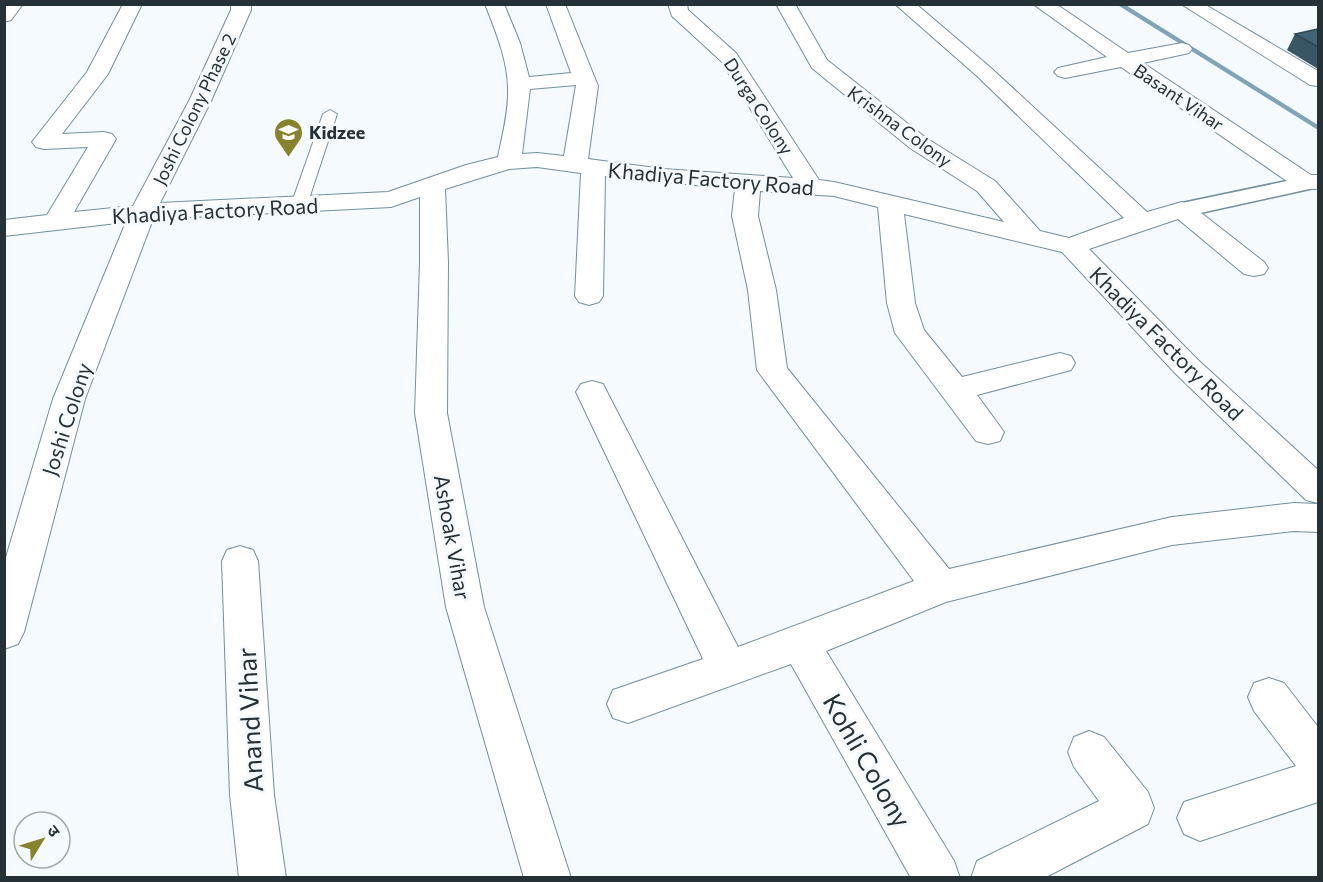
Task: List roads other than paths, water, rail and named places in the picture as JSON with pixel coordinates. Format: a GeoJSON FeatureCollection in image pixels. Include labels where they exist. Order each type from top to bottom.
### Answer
{"type":"FeatureCollection","features":[{"type":"Feature","properties":{"kind":"street"},"geometry":{"type":"LineString","coordinates":[[4,16],[14,4]]}},
{"type":"Feature","properties":{"kind":"street"},"geometry":{"type":"LineString","coordinates":[[56,222],[104,139],[44,142],[97,74],[133,4]]}},
{"type":"Feature","properties":{"kind":"street","name":"Joshi Colony Phase 2"},"geometry":{"type":"LineString","coordinates":[[143,212],[200,101],[241,10],[241,4]]}},
{"type":"Feature","properties":{"kind":"street"},"geometry":{"type":"LineString","coordinates":[[494,4],[508,35],[519,84],[518,109],[509,162]]}},
{"type":"Feature","properties":{"kind":"street"},"geometry":{"type":"LineString","coordinates":[[555,4],[586,86],[584,165],[589,296]]}},
{"type":"Feature","properties":{"kind":"street","name":"Durga Colony"},"geometry":{"type":"LineString","coordinates":[[677,4],[679,12],[729,57],[811,187]]}},
{"type":"Feature","properties":{"kind":"street","name":"Krishna Colony"},"geometry":{"type":"LineString","coordinates":[[785,4],[819,64],[918,142],[986,186],[1030,236]]}},
{"type":"Feature","properties":{"kind":"street"},"geometry":{"type":"LineString","coordinates":[[904,4],[984,72],[1142,221]]}},
{"type":"Feature","properties":{"kind":"street","name":"Basant Vihar"},"geometry":{"type":"LineString","coordinates":[[1041,4],[1312,182]]}},
{"type":"Feature","properties":{"kind":"street"},"geometry":{"type":"LineString","coordinates":[[1190,4],[1318,80]]}},
{"type":"Feature","properties":{"kind":"street"},"geometry":{"type":"LineString","coordinates":[[1065,72],[1182,49]]}},
{"type":"Feature","properties":{"kind":"street"},"geometry":{"type":"LineString","coordinates":[[519,84],[583,78]]}},
{"type":"Feature","properties":{"kind":"street","name":"Khadiya Factory Road"},"geometry":{"type":"LineString","coordinates":[[4,228],[173,209],[299,206],[391,199],[432,184],[509,162],[537,160],[663,176],[834,189],[1071,246],[1186,366],[1314,482]]}},
{"type":"Feature","properties":{"kind":"street"},"geometry":{"type":"LineString","coordinates":[[1071,246],[1142,221],[1182,210],[1312,182]]}},
{"type":"Feature","properties":{"kind":"street"},"geometry":{"type":"LineString","coordinates":[[748,183],[745,216],[762,290],[772,370],[940,587]]}},
{"type":"Feature","properties":{"kind":"street","name":"Ashoak Vihar"},"geometry":{"type":"LineString","coordinates":[[432,184],[434,262],[431,413],[465,607],[548,878]]}},
{"type":"Feature","properties":{"kind":"street"},"geometry":{"type":"LineString","coordinates":[[890,202],[901,303],[910,333],[988,432]]}},
{"type":"Feature","properties":{"kind":"street"},"geometry":{"type":"LineString","coordinates":[[1182,210],[1254,268]]}},
{"type":"Feature","properties":{"kind":"street","name":"Joshi Colony"},"geometry":{"type":"LineString","coordinates":[[4,632],[69,399],[143,212]]}},
{"type":"Feature","properties":{"kind":"street"},"geometry":{"type":"LineString","coordinates":[[954,390],[1060,363]]}},
{"type":"Feature","properties":{"kind":"street"},"geometry":{"type":"LineString","coordinates":[[592,392],[728,668]]}},
{"type":"Feature","properties":{"kind":"street"},"geometry":{"type":"LineString","coordinates":[[628,704],[800,643],[940,587],[1172,531],[1294,517],[1318,518]]}},
{"type":"Feature","properties":{"kind":"street","name":"Anand Vihar"},"geometry":{"type":"LineString","coordinates":[[240,561],[252,795],[263,878]]}},
{"type":"Feature","properties":{"kind":"street","name":"Kohli Colony"},"geometry":{"type":"LineString","coordinates":[[800,643],[937,878]]}},
{"type":"Feature","properties":{"kind":"street"},"geometry":{"type":"LineString","coordinates":[[1269,697],[1318,761]]}},
{"type":"Feature","properties":{"kind":"street"},"geometry":{"type":"LineString","coordinates":[[994,878],[1132,808],[1089,752]]}},
{"type":"Feature","properties":{"kind":"street"},"geometry":{"type":"LineString","coordinates":[[1200,818],[1318,781]]}},
{"type":"Feature","properties":{"kind":"lane"},"geometry":{"type":"LineString","coordinates":[[299,206],[330,114]]}},
{"type":"Feature","properties":{"kind":"waterway"},"geometry":{"type":"LineString","coordinates":[[1119,4],[1318,128]]}},
{"type":"Feature","properties":{"kind":"place","name":"Kidzee"},"geometry":{"type":"Point","coordinates":[288,158]}}]}
